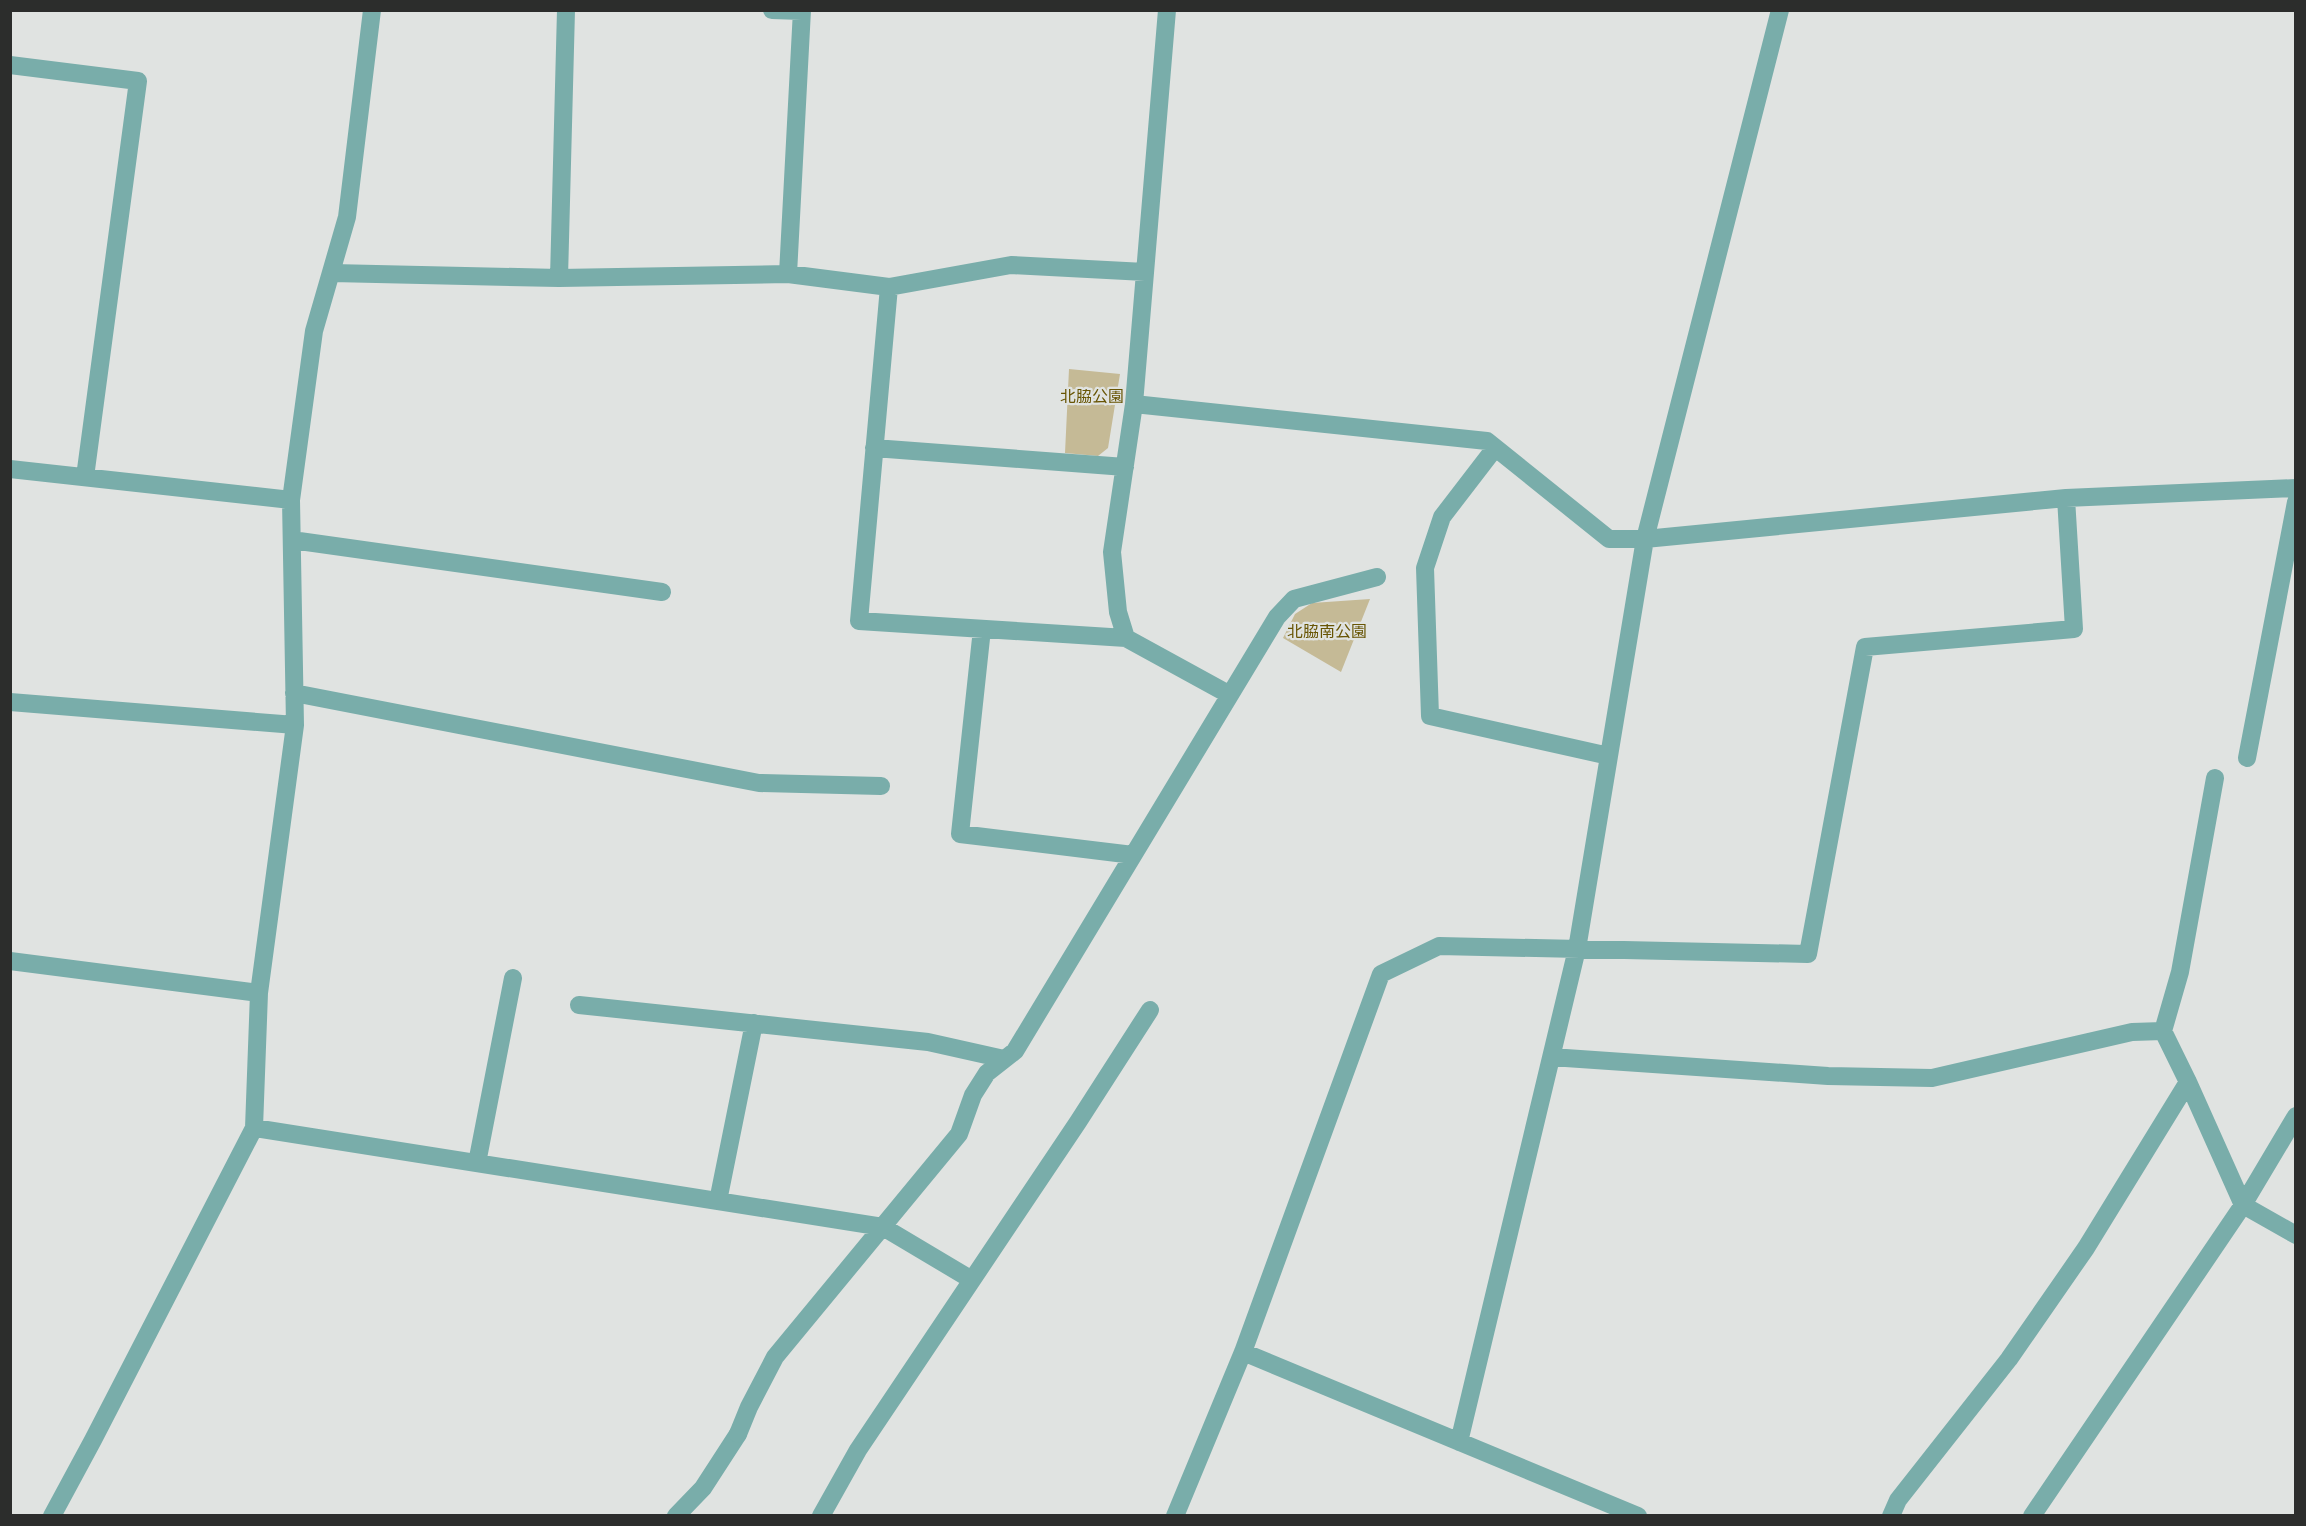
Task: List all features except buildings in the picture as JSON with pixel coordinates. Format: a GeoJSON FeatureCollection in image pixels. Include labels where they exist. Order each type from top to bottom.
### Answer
{"type":"FeatureCollection","features":[{"type":"Feature","properties":{"kind":"street"},"geometry":{"type":"LineString","coordinates":[[52,1515],[254,1128],[259,993],[295,725],[291,500],[314,331],[347,217],[372,10]]}},
{"type":"Feature","properties":{"kind":"street"},"geometry":{"type":"LineString","coordinates":[[559,278],[566,10]]}},
{"type":"Feature","properties":{"kind":"street"},"geometry":{"type":"LineString","coordinates":[[772,10],[802,11],[788,274]]}},
{"type":"Feature","properties":{"kind":"street"},"geometry":{"type":"LineString","coordinates":[[1126,638],[1118,612],[1112,552],[1134,404],[1167,10]]}},
{"type":"Feature","properties":{"kind":"street"},"geometry":{"type":"LineString","coordinates":[[1459,1442],[1576,950],[1645,539],[1780,10]]}},
{"type":"Feature","properties":{"kind":"street"},"geometry":{"type":"LineString","coordinates":[[10,65],[138,81],[85,477]]}},
{"type":"Feature","properties":{"kind":"street"},"geometry":{"type":"LineString","coordinates":[[332,273],[559,278],[788,274],[889,287],[1011,265],[1145,272]]}},
{"type":"Feature","properties":{"kind":"street"},"geometry":{"type":"LineString","coordinates":[[889,287],[859,621],[1126,638],[1230,694]]}},
{"type":"Feature","properties":{"kind":"street"},"geometry":{"type":"LineString","coordinates":[[1134,404],[1487,441],[1609,539],[1645,539],[2066,498],[2295,488]]}},
{"type":"Feature","properties":{"kind":"street"},"geometry":{"type":"LineString","coordinates":[[874,448],[1125,467]]}},
{"type":"Feature","properties":{"kind":"street"},"geometry":{"type":"LineString","coordinates":[[1495,448],[1442,517],[1425,568],[1430,716],[1609,756]]}},
{"type":"Feature","properties":{"kind":"street"},"geometry":{"type":"LineString","coordinates":[[10,469],[291,500]]}},
{"type":"Feature","properties":{"kind":"street"},"geometry":{"type":"LineString","coordinates":[[1175,1515],[1243,1352],[1381,974],[1439,946],[1808,954],[1865,647],[2074,629],[2066,498]]}},
{"type":"Feature","properties":{"kind":"street"},"geometry":{"type":"LineString","coordinates":[[2247,758],[2295,502]]}},
{"type":"Feature","properties":{"kind":"street"},"geometry":{"type":"LineString","coordinates":[[292,540],[662,592]]}},
{"type":"Feature","properties":{"kind":"street"},"geometry":{"type":"LineString","coordinates":[[676,1515],[703,1488],[738,1434],[775,1357],[959,1134],[973,1095],[987,1072],[1015,1051],[1277,617],[1294,599],[1377,577]]}},
{"type":"Feature","properties":{"kind":"street"},"geometry":{"type":"LineString","coordinates":[[982,629],[960,834],[1133,855]]}},
{"type":"Feature","properties":{"kind":"street"},"geometry":{"type":"LineString","coordinates":[[294,693],[759,783],[881,786]]}},
{"type":"Feature","properties":{"kind":"street"},"geometry":{"type":"LineString","coordinates":[[10,702],[295,725]]}},
{"type":"Feature","properties":{"kind":"street"},"geometry":{"type":"LineString","coordinates":[[2215,778],[2180,972],[2163,1031],[2243,1205],[2295,1235]]}},
{"type":"Feature","properties":{"kind":"street"},"geometry":{"type":"LineString","coordinates":[[10,961],[259,993]]}},
{"type":"Feature","properties":{"kind":"street"},"geometry":{"type":"LineString","coordinates":[[477,1163],[513,978]]}},
{"type":"Feature","properties":{"kind":"street"},"geometry":{"type":"LineString","coordinates":[[579,1005],[928,1042],[1004,1059]]}},
{"type":"Feature","properties":{"kind":"street"},"geometry":{"type":"LineString","coordinates":[[821,1515],[858,1450],[1078,1122],[1150,1010]]}},
{"type":"Feature","properties":{"kind":"street"},"geometry":{"type":"LineString","coordinates":[[718,1201],[754,1023]]}},
{"type":"Feature","properties":{"kind":"street"},"geometry":{"type":"LineString","coordinates":[[1551,1057],[1828,1076],[1932,1078],[2132,1032],[2163,1031]]}},
{"type":"Feature","properties":{"kind":"street"},"geometry":{"type":"LineString","coordinates":[[1891,1515],[1898,1500],[2009,1359],[2086,1248],[2188,1082]]}},
{"type":"Feature","properties":{"kind":"street"},"geometry":{"type":"LineString","coordinates":[[2032,1515],[2243,1205],[2295,1116]]}},
{"type":"Feature","properties":{"kind":"street"},"geometry":{"type":"LineString","coordinates":[[254,1128],[883,1227],[972,1280]]}},
{"type":"Feature","properties":{"kind":"street"},"geometry":{"type":"LineString","coordinates":[[1243,1352],[1638,1515]]}},
{"type":"Feature","properties":{"kind":"green space","name":"北脇公園"},"geometry":{"type":"Polygon","coordinates":[[[1069,369],[1120,374],[1108,448],[1098,456],[1065,453],[1069,369]]]}},
{"type":"Feature","properties":{"kind":"green space","name":"北脇南公園"},"geometry":{"type":"Polygon","coordinates":[[[1370,599],[1341,672],[1283,638],[1295,614],[1312,603],[1370,599]]]}}]}
